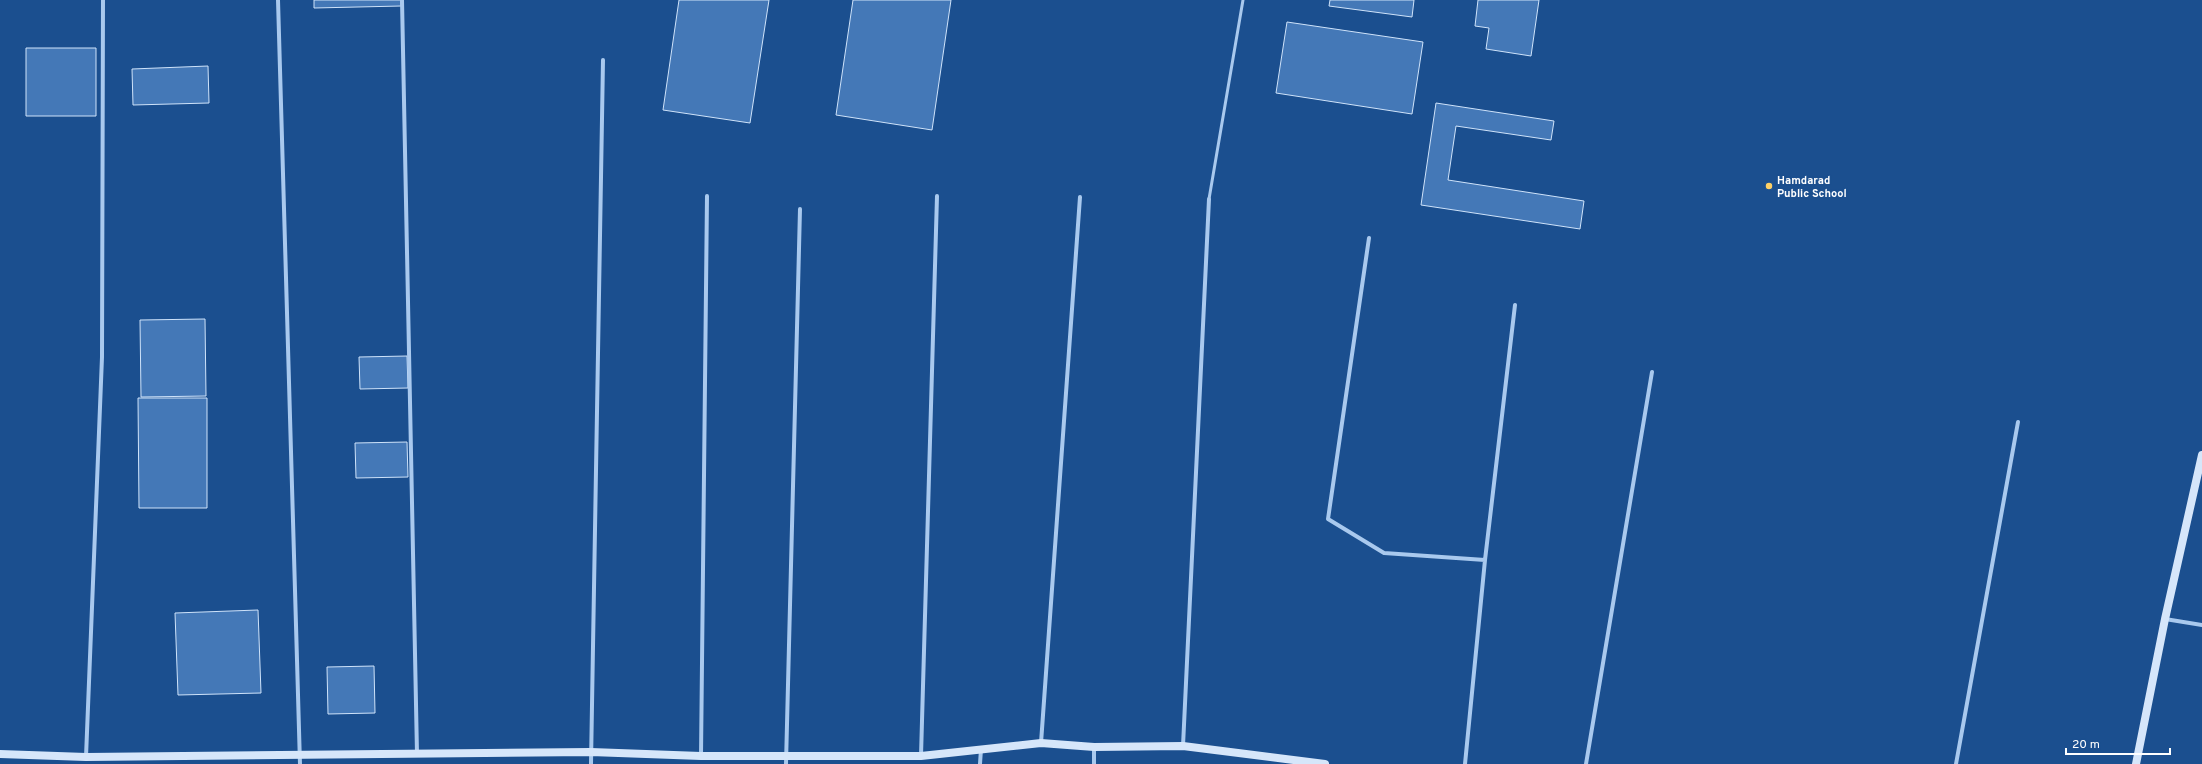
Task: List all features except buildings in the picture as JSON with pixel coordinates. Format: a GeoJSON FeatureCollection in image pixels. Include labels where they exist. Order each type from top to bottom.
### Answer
{"type":"FeatureCollection","features":[{"type":"Feature","properties":{"kind":"street"},"geometry":{"type":"LineString","coordinates":[[86,757],[102,357],[103,0]]}},
{"type":"Feature","properties":{"kind":"street"},"geometry":{"type":"LineString","coordinates":[[278,0],[300,764]]}},
{"type":"Feature","properties":{"kind":"street"},"geometry":{"type":"LineString","coordinates":[[402,0],[417,754]]}},
{"type":"Feature","properties":{"kind":"street"},"geometry":{"type":"LineString","coordinates":[[591,764],[604,60]]}},
{"type":"Feature","properties":{"kind":"street"},"geometry":{"type":"LineString","coordinates":[[701,756],[707,196]]}},
{"type":"Feature","properties":{"kind":"street"},"geometry":{"type":"LineString","coordinates":[[921,756],[937,196]]}},
{"type":"Feature","properties":{"kind":"street"},"geometry":{"type":"LineString","coordinates":[[1041,743],[1080,197]]}},
{"type":"Feature","properties":{"kind":"street"},"geometry":{"type":"LineString","coordinates":[[1183,746],[1209,199]]}},
{"type":"Feature","properties":{"kind":"street"},"geometry":{"type":"LineString","coordinates":[[786,764],[800,209]]}},
{"type":"Feature","properties":{"kind":"street"},"geometry":{"type":"LineString","coordinates":[[1369,238],[1328,519],[1384,553],[1485,560]]}},
{"type":"Feature","properties":{"kind":"street"},"geometry":{"type":"LineString","coordinates":[[1465,764],[1485,560],[1515,305]]}},
{"type":"Feature","properties":{"kind":"street"},"geometry":{"type":"LineString","coordinates":[[1586,764],[1652,372]]}},
{"type":"Feature","properties":{"kind":"street"},"geometry":{"type":"LineString","coordinates":[[1956,764],[2018,422]]}},
{"type":"Feature","properties":{"kind":"street"},"geometry":{"type":"LineString","coordinates":[[2136,764],[2165,619],[2202,455]]}},
{"type":"Feature","properties":{"kind":"street"},"geometry":{"type":"LineString","coordinates":[[2165,619],[2202,625]]}},
{"type":"Feature","properties":{"kind":"street"},"geometry":{"type":"LineString","coordinates":[[0,754],[86,757],[591,752],[701,756],[921,756],[981,748],[1041,743],[1094,747],[1183,746],[1325,764]]}},
{"type":"Feature","properties":{"kind":"street"},"geometry":{"type":"LineString","coordinates":[[1094,747],[1094,764]]}},
{"type":"Feature","properties":{"kind":"street"},"geometry":{"type":"LineString","coordinates":[[980,764],[981,748]]}},
{"type":"Feature","properties":{"kind":"lane"},"geometry":{"type":"LineString","coordinates":[[1209,199],[1243,0]]}},
{"type":"Feature","properties":{"kind":"place","name":"Hamdarad Public School"},"geometry":{"type":"Point","coordinates":[1769,186]}}]}
